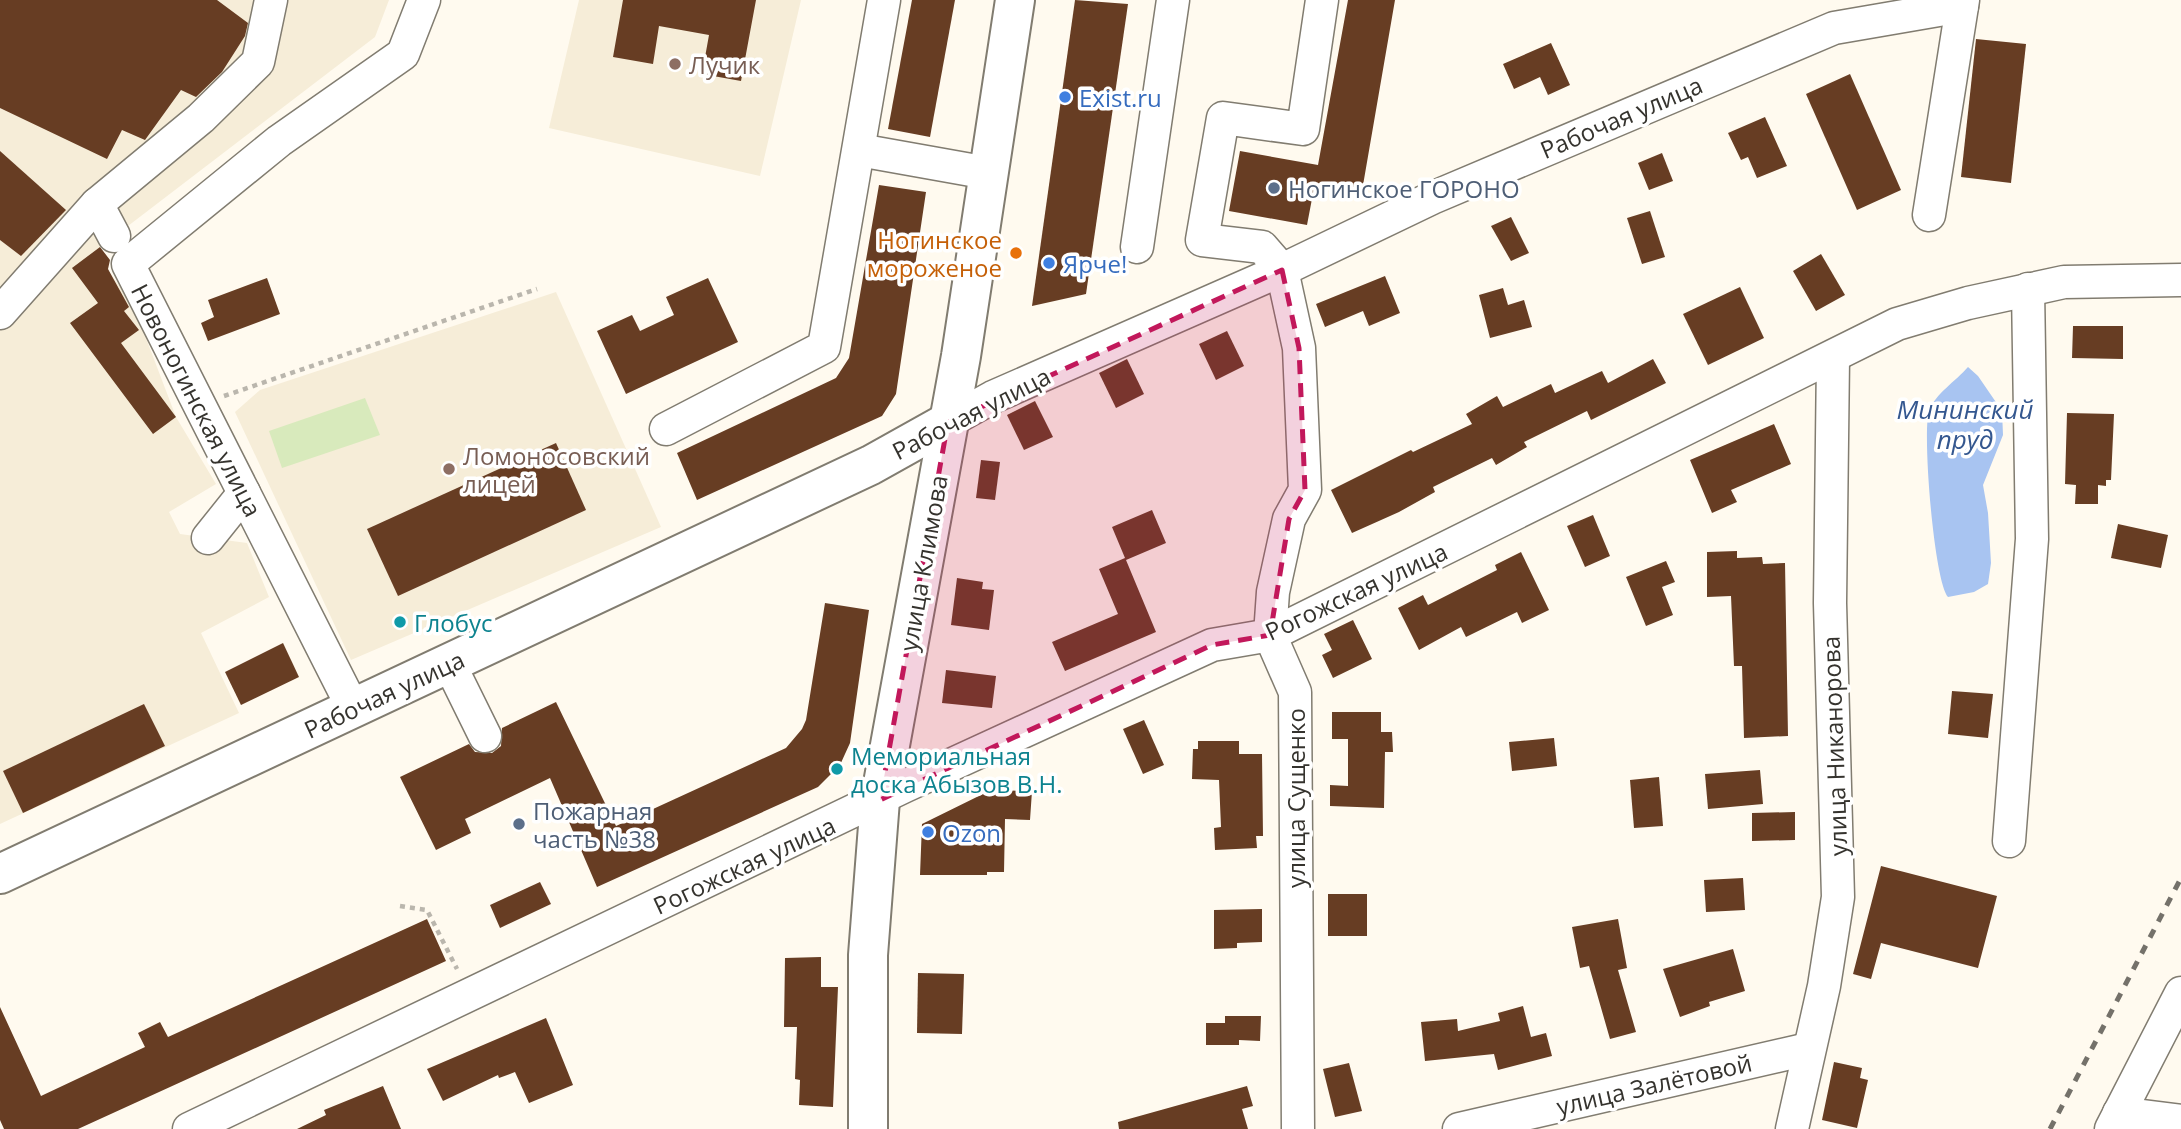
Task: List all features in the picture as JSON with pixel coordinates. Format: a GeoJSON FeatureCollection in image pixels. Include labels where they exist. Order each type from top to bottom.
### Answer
{"type":"FeatureCollection","features":[{"type":"Feature","properties":{"kind":"main road","name":"улица Климова"},"geometry":{"type":"LineString","coordinates":[[868,1129],[869,955],[880,800],[948,422],[1015,0]]}},
{"type":"Feature","properties":{"kind":"main road","name":"Рабочая улица"},"geometry":{"type":"LineString","coordinates":[[0,874],[871,465],[948,422]]}},
{"type":"Feature","properties":{"kind":"street"},"geometry":{"type":"LineString","coordinates":[[0,313],[97,205],[201,118],[258,62],[271,0]]}},
{"type":"Feature","properties":{"kind":"street","name":"Новоногинская улица"},"geometry":{"type":"LineString","coordinates":[[353,709],[128,264],[279,141],[403,54],[424,0]]}},
{"type":"Feature","properties":{"kind":"street"},"geometry":{"type":"LineString","coordinates":[[666,429],[824,347],[884,0]]}},
{"type":"Feature","properties":{"kind":"street"},"geometry":{"type":"LineString","coordinates":[[1137,247],[1173,0]]}},
{"type":"Feature","properties":{"kind":"street"},"geometry":{"type":"LineString","coordinates":[[1282,270],[1262,247],[1202,240],[1223,118],[1303,129],[1322,0]]}},
{"type":"Feature","properties":{"kind":"street"},"geometry":{"type":"LineString","coordinates":[[1929,215],[1962,3]]}},
{"type":"Feature","properties":{"kind":"street","name":"Рабочая улица"},"geometry":{"type":"LineString","coordinates":[[948,422],[993,397],[1282,270],[1835,14],[1962,3]]}},
{"type":"Feature","properties":{"kind":"street"},"geometry":{"type":"LineString","coordinates":[[859,150],[988,173]]}},
{"type":"Feature","properties":{"kind":"street"},"geometry":{"type":"LineString","coordinates":[[97,205],[114,236]]}},
{"type":"Feature","properties":{"kind":"street","name":"улица Сущенко"},"geometry":{"type":"LineString","coordinates":[[1282,270],[1299,348],[1305,490],[1289,519],[1273,592],[1270,635],[1295,692],[1298,1129]]}},
{"type":"Feature","properties":{"kind":"street","name":"Рогожская улица"},"geometry":{"type":"LineString","coordinates":[[189,1129],[1212,645],[1270,635],[1897,324],[1968,303],[2064,282],[2181,280]]}},
{"type":"Feature","properties":{"kind":"street"},"geometry":{"type":"LineString","coordinates":[[2009,841],[2032,540],[2028,289]]}},
{"type":"Feature","properties":{"kind":"street","name":"улица Никанорова"},"geometry":{"type":"LineString","coordinates":[[1792,1129],[1824,986],[1838,897],[1830,603],[1833,358]]}},
{"type":"Feature","properties":{"kind":"street"},"geometry":{"type":"LineString","coordinates":[[208,538],[244,493]]}},
{"type":"Feature","properties":{"kind":"street"},"geometry":{"type":"LineString","coordinates":[[449,663],[485,736]]}},
{"type":"Feature","properties":{"kind":"street"},"geometry":{"type":"LineString","coordinates":[[2181,993],[2115,1121],[2181,1121]]}},
{"type":"Feature","properties":{"kind":"street","name":"улица Залётовой"},"geometry":{"type":"LineString","coordinates":[[1459,1129],[1808,1049]]}},
{"type":"Feature","properties":{"kind":"path"},"geometry":{"type":"LineString","coordinates":[[200,405],[537,289]]}},
{"type":"Feature","properties":{"kind":"path"},"geometry":{"type":"LineString","coordinates":[[400,906],[428,910],[457,969]]}},
{"type":"Feature","properties":{"kind":"highlighted area"},"geometry":{"type":"Polygon","coordinates":[[[1282,270],[1299,348],[1305,490],[1289,519],[1270,635],[1212,645],[880,800],[948,422],[1282,270]]]}},
{"type":"Feature","properties":{"kind":"shaded area"},"geometry":{"type":"Polygon","coordinates":[[[0,0],[389,0],[375,37],[94,252],[133,304],[176,417],[216,484],[169,512],[180,534],[247,543],[269,597],[201,633],[239,713],[0,824],[0,0]]]}},
{"type":"Feature","properties":{"kind":"shaded area","name":"Лучик"},"geometry":{"type":"Polygon","coordinates":[[[579,0],[801,0],[760,176],[549,128],[579,0]]]}},
{"type":"Feature","properties":{"kind":"shaded area","name":"Ломоносовский лицей"},"geometry":{"type":"Polygon","coordinates":[[[556,292],[661,527],[351,660],[235,412],[260,390],[556,292]]]}},
{"type":"Feature","properties":{"kind":"green space"},"geometry":{"type":"Polygon","coordinates":[[[365,398],[380,435],[282,468],[269,431],[365,398]]]}},
{"type":"Feature","properties":{"kind":"water","name":"Мининский пруд"},"geometry":{"type":"Polygon","coordinates":[[[1968,367],[1978,376],[2002,411],[2003,435],[1983,485],[1988,513],[1991,563],[1988,584],[1974,592],[1948,597],[1938,564],[1934,537],[1928,475],[1927,425],[1929,411],[1936,399],[1968,367]]]}},
{"type":"Feature","properties":{"kind":"building"},"geometry":{"type":"Polygon","coordinates":[[[0,0],[217,0],[248,23],[245,36],[222,72],[196,97],[181,90],[145,140],[122,130],[107,159],[0,108],[0,0]]]}},
{"type":"Feature","properties":{"kind":"building"},"geometry":{"type":"Polygon","coordinates":[[[623,0],[756,0],[741,81],[702,74],[709,35],[659,26],[653,64],[613,57],[623,0]]]}},
{"type":"Feature","properties":{"kind":"building"},"geometry":{"type":"Polygon","coordinates":[[[912,0],[955,0],[930,137],[888,129],[912,0]]]}},
{"type":"Feature","properties":{"kind":"building"},"geometry":{"type":"Polygon","coordinates":[[[1075,0],[1128,4],[1086,294],[1032,306],[1075,0]]]}},
{"type":"Feature","properties":{"kind":"building"},"geometry":{"type":"Polygon","coordinates":[[[1348,0],[1395,0],[1362,191],[1315,183],[1307,225],[1229,211],[1240,151],[1318,165],[1348,0]]]}},
{"type":"Feature","properties":{"kind":"building"},"geometry":{"type":"Polygon","coordinates":[[[1976,39],[2026,44],[2011,183],[1961,177],[1976,39]]]}},
{"type":"Feature","properties":{"kind":"building"},"geometry":{"type":"Polygon","coordinates":[[[1551,43],[1570,85],[1548,95],[1540,77],[1514,89],[1503,64],[1551,43]]]}},
{"type":"Feature","properties":{"kind":"building"},"geometry":{"type":"Polygon","coordinates":[[[1850,74],[1901,190],[1857,210],[1806,94],[1850,74]]]}},
{"type":"Feature","properties":{"kind":"building"},"geometry":{"type":"Polygon","coordinates":[[[1765,117],[1787,166],[1757,178],[1748,157],[1741,160],[1728,133],[1765,117]]]}},
{"type":"Feature","properties":{"kind":"building"},"geometry":{"type":"Polygon","coordinates":[[[0,151],[66,210],[21,256],[0,240],[0,151]]]}},
{"type":"Feature","properties":{"kind":"building"},"geometry":{"type":"Polygon","coordinates":[[[1662,153],[1673,181],[1649,190],[1638,163],[1662,153]]]}},
{"type":"Feature","properties":{"kind":"building"},"geometry":{"type":"Polygon","coordinates":[[[879,185],[926,192],[896,394],[882,416],[697,500],[677,453],[836,378],[849,358],[879,185]]]}},
{"type":"Feature","properties":{"kind":"building"},"geometry":{"type":"Polygon","coordinates":[[[1650,211],[1665,257],[1642,264],[1627,218],[1650,211]]]}},
{"type":"Feature","properties":{"kind":"building"},"geometry":{"type":"Polygon","coordinates":[[[1511,217],[1529,253],[1511,261],[1491,226],[1511,217]]]}},
{"type":"Feature","properties":{"kind":"building"},"geometry":{"type":"Polygon","coordinates":[[[100,247],[110,260],[108,269],[129,307],[124,311],[139,330],[121,343],[176,417],[153,434],[70,323],[98,303],[72,268],[100,247]]]}},
{"type":"Feature","properties":{"kind":"building"},"geometry":{"type":"Polygon","coordinates":[[[1821,254],[1845,295],[1816,311],[1793,271],[1821,254]]]}},
{"type":"Feature","properties":{"kind":"building"},"geometry":{"type":"Polygon","coordinates":[[[1385,276],[1400,313],[1369,326],[1363,311],[1325,327],[1316,304],[1385,276]]]}},
{"type":"Feature","properties":{"kind":"building"},"geometry":{"type":"Polygon","coordinates":[[[267,278],[280,314],[208,341],[201,323],[214,317],[208,300],[267,278]]]}},
{"type":"Feature","properties":{"kind":"building"},"geometry":{"type":"Polygon","coordinates":[[[708,278],[738,342],[626,394],[597,331],[632,315],[640,331],[674,315],[666,297],[708,278]]]}},
{"type":"Feature","properties":{"kind":"building"},"geometry":{"type":"Polygon","coordinates":[[[1740,287],[1764,338],[1708,365],[1683,314],[1740,287]]]}},
{"type":"Feature","properties":{"kind":"building"},"geometry":{"type":"Polygon","coordinates":[[[1503,288],[1508,305],[1524,300],[1532,327],[1490,338],[1479,295],[1503,288]]]}},
{"type":"Feature","properties":{"kind":"building"},"geometry":{"type":"Polygon","coordinates":[[[2073,326],[2123,326],[2123,359],[2072,358],[2073,326]]]}},
{"type":"Feature","properties":{"kind":"building"},"geometry":{"type":"Polygon","coordinates":[[[1227,331],[1244,366],[1216,380],[1199,344],[1227,331]]]}},
{"type":"Feature","properties":{"kind":"building"},"geometry":{"type":"Polygon","coordinates":[[[1127,359],[1144,394],[1116,408],[1099,373],[1127,359]]]}},
{"type":"Feature","properties":{"kind":"building"},"geometry":{"type":"Polygon","coordinates":[[[1653,359],[1666,383],[1591,420],[1587,411],[1524,442],[1527,447],[1496,465],[1492,458],[1433,487],[1435,492],[1399,512],[1352,533],[1331,490],[1411,450],[1413,452],[1472,424],[1466,414],[1497,396],[1503,407],[1551,384],[1555,393],[1602,371],[1608,383],[1653,359]]]}},
{"type":"Feature","properties":{"kind":"building"},"geometry":{"type":"Polygon","coordinates":[[[1035,401],[1053,437],[1024,450],[1007,415],[1035,401]]]}},
{"type":"Feature","properties":{"kind":"building"},"geometry":{"type":"Polygon","coordinates":[[[2067,413],[2114,414],[2111,480],[2106,480],[2106,486],[2098,485],[2098,504],[2075,504],[2076,485],[2065,484],[2067,413]]]}},
{"type":"Feature","properties":{"kind":"building"},"geometry":{"type":"Polygon","coordinates":[[[1774,424],[1791,464],[1731,490],[1737,502],[1712,513],[1690,460],[1774,424]]]}},
{"type":"Feature","properties":{"kind":"building"},"geometry":{"type":"Polygon","coordinates":[[[556,443],[586,510],[398,596],[367,529],[556,443]]]}},
{"type":"Feature","properties":{"kind":"building"},"geometry":{"type":"Polygon","coordinates":[[[981,460],[1000,462],[995,500],[976,498],[981,460]]]}},
{"type":"Feature","properties":{"kind":"building"},"geometry":{"type":"Polygon","coordinates":[[[1152,510],[1166,543],[1126,560],[1156,632],[1065,671],[1052,642],[1118,614],[1099,569],[1125,558],[1112,527],[1152,510]]]}},
{"type":"Feature","properties":{"kind":"building"},"geometry":{"type":"Polygon","coordinates":[[[1593,515],[1610,556],[1585,567],[1567,526],[1593,515]]]}},
{"type":"Feature","properties":{"kind":"building"},"geometry":{"type":"Polygon","coordinates":[[[2118,524],[2168,535],[2161,568],[2111,558],[2118,524]]]}},
{"type":"Feature","properties":{"kind":"building"},"geometry":{"type":"Polygon","coordinates":[[[1737,551],[1737,558],[1762,557],[1763,564],[1785,563],[1788,736],[1744,738],[1742,666],[1734,666],[1731,596],[1707,597],[1707,552],[1737,551]]]}},
{"type":"Feature","properties":{"kind":"building"},"geometry":{"type":"Polygon","coordinates":[[[1521,552],[1549,610],[1522,623],[1517,612],[1466,637],[1461,627],[1419,650],[1398,608],[1423,595],[1428,605],[1497,570],[1495,565],[1521,552]]]}},
{"type":"Feature","properties":{"kind":"building"},"geometry":{"type":"Polygon","coordinates":[[[1666,561],[1675,582],[1662,587],[1673,615],[1646,626],[1626,577],[1666,561]]]}},
{"type":"Feature","properties":{"kind":"building"},"geometry":{"type":"Polygon","coordinates":[[[957,578],[983,582],[982,589],[994,590],[989,630],[951,625],[957,578]]]}},
{"type":"Feature","properties":{"kind":"building"},"geometry":{"type":"Polygon","coordinates":[[[825,603],[869,610],[850,743],[840,765],[818,787],[597,887],[550,778],[465,819],[471,833],[436,850],[400,777],[469,744],[475,752],[492,753],[501,746],[502,728],[556,702],[616,826],[786,748],[806,720],[825,603]]]}},
{"type":"Feature","properties":{"kind":"building"},"geometry":{"type":"Polygon","coordinates":[[[1353,620],[1372,659],[1333,678],[1322,655],[1332,650],[1324,634],[1353,620]]]}},
{"type":"Feature","properties":{"kind":"building"},"geometry":{"type":"Polygon","coordinates":[[[283,643],[299,677],[241,705],[225,672],[283,643]]]}},
{"type":"Feature","properties":{"kind":"building"},"geometry":{"type":"Polygon","coordinates":[[[946,670],[996,676],[992,708],[942,703],[946,670]]]}},
{"type":"Feature","properties":{"kind":"building"},"geometry":{"type":"Polygon","coordinates":[[[1952,691],[1993,694],[1988,738],[1948,734],[1952,691]]]}},
{"type":"Feature","properties":{"kind":"building"},"geometry":{"type":"Polygon","coordinates":[[[144,704],[165,746],[23,813],[3,771],[144,704]]]}},
{"type":"Feature","properties":{"kind":"building"},"geometry":{"type":"Polygon","coordinates":[[[1332,712],[1381,712],[1381,732],[1392,732],[1393,752],[1385,752],[1384,808],[1330,806],[1330,785],[1348,786],[1348,739],[1332,739],[1332,712]]]}},
{"type":"Feature","properties":{"kind":"building"},"geometry":{"type":"Polygon","coordinates":[[[1144,720],[1164,765],[1143,774],[1123,729],[1144,720]]]}},
{"type":"Feature","properties":{"kind":"building"},"geometry":{"type":"Polygon","coordinates":[[[1554,738],[1557,766],[1512,771],[1509,742],[1554,738]]]}},
{"type":"Feature","properties":{"kind":"building"},"geometry":{"type":"Polygon","coordinates":[[[1198,741],[1239,741],[1239,754],[1262,754],[1263,836],[1256,836],[1257,848],[1215,850],[1214,828],[1221,827],[1219,780],[1192,779],[1193,749],[1198,749],[1198,741]]]}},
{"type":"Feature","properties":{"kind":"building"},"geometry":{"type":"Polygon","coordinates":[[[1760,770],[1763,804],[1708,809],[1705,774],[1760,770]]]}},
{"type":"Feature","properties":{"kind":"building"},"geometry":{"type":"Polygon","coordinates":[[[1659,777],[1663,826],[1634,828],[1630,780],[1659,777]]]}},
{"type":"Feature","properties":{"kind":"building"},"geometry":{"type":"Polygon","coordinates":[[[991,790],[1032,791],[1030,820],[1005,819],[1004,872],[987,872],[987,875],[920,875],[922,824],[991,790]]]}},
{"type":"Feature","properties":{"kind":"building"},"geometry":{"type":"Polygon","coordinates":[[[1795,812],[1795,840],[1752,841],[1752,813],[1795,812]]]}},
{"type":"Feature","properties":{"kind":"building"},"geometry":{"type":"Polygon","coordinates":[[[1881,866],[1997,896],[1978,968],[1881,943],[1871,979],[1853,974],[1881,866]]]}},
{"type":"Feature","properties":{"kind":"building"},"geometry":{"type":"Polygon","coordinates":[[[1743,878],[1745,910],[1706,912],[1704,880],[1743,878]]]}},
{"type":"Feature","properties":{"kind":"building"},"geometry":{"type":"Polygon","coordinates":[[[540,882],[551,904],[500,928],[490,905],[540,882]]]}},
{"type":"Feature","properties":{"kind":"building"},"geometry":{"type":"Polygon","coordinates":[[[1328,894],[1367,894],[1367,936],[1328,936],[1328,894]]]}},
{"type":"Feature","properties":{"kind":"building"},"geometry":{"type":"Polygon","coordinates":[[[1262,909],[1262,942],[1237,943],[1237,948],[1214,949],[1214,910],[1262,909]]]}},
{"type":"Feature","properties":{"kind":"building"},"geometry":{"type":"Polygon","coordinates":[[[427,919],[446,961],[78,1129],[4,1129],[0,1120],[0,1007],[41,1096],[145,1047],[138,1033],[160,1022],[168,1037],[427,919]]]}},
{"type":"Feature","properties":{"kind":"building"},"geometry":{"type":"Polygon","coordinates":[[[1618,919],[1627,968],[1618,970],[1636,1032],[1610,1039],[1589,966],[1580,968],[1572,927],[1618,919]]]}},
{"type":"Feature","properties":{"kind":"building"},"geometry":{"type":"Polygon","coordinates":[[[1733,949],[1745,991],[1709,1002],[1710,1006],[1680,1017],[1663,969],[1733,949]]]}},
{"type":"Feature","properties":{"kind":"building"},"geometry":{"type":"Polygon","coordinates":[[[821,957],[821,987],[838,987],[833,1107],[799,1105],[800,1080],[795,1079],[797,1027],[784,1027],[785,958],[821,957]]]}},
{"type":"Feature","properties":{"kind":"building"},"geometry":{"type":"Polygon","coordinates":[[[918,973],[964,974],[962,1034],[917,1033],[918,973]]]}},
{"type":"Feature","properties":{"kind":"building"},"geometry":{"type":"Polygon","coordinates":[[[1523,1006],[1531,1037],[1546,1033],[1552,1056],[1498,1070],[1494,1054],[1425,1061],[1421,1022],[1457,1019],[1458,1031],[1500,1021],[1498,1013],[1523,1006]]]}},
{"type":"Feature","properties":{"kind":"building"},"geometry":{"type":"Polygon","coordinates":[[[1225,1016],[1261,1016],[1260,1041],[1239,1040],[1239,1045],[1206,1045],[1206,1023],[1225,1023],[1225,1016]]]}},
{"type":"Feature","properties":{"kind":"building"},"geometry":{"type":"Polygon","coordinates":[[[546,1018],[573,1085],[529,1103],[515,1072],[499,1078],[498,1075],[443,1101],[427,1069],[546,1018]]]}},
{"type":"Feature","properties":{"kind":"building"},"geometry":{"type":"Polygon","coordinates":[[[1834,1062],[1862,1068],[1860,1078],[1868,1080],[1857,1128],[1822,1120],[1834,1062]]]}},
{"type":"Feature","properties":{"kind":"building"},"geometry":{"type":"Polygon","coordinates":[[[1349,1063],[1362,1111],[1335,1117],[1323,1069],[1349,1063]]]}},
{"type":"Feature","properties":{"kind":"building"},"geometry":{"type":"Polygon","coordinates":[[[383,1086],[401,1129],[297,1129],[326,1115],[324,1110],[383,1086]]]}},
{"type":"Feature","properties":{"kind":"building"},"geometry":{"type":"Polygon","coordinates":[[[1247,1086],[1253,1106],[1242,1109],[1248,1129],[1119,1129],[1118,1122],[1247,1086]]]}},
{"type":"Feature","properties":{"kind":"railway"},"geometry":{"type":"LineString","coordinates":[[2050,1129],[2181,878]]}},
{"type":"Feature","properties":{"kind":"place","name":"Лучик"},"geometry":{"type":"Point","coordinates":[675,64]}},
{"type":"Feature","properties":{"kind":"place","name":"Exist.ru"},"geometry":{"type":"Point","coordinates":[1065,97]}},
{"type":"Feature","properties":{"kind":"place","name":"Ногинское ГОРОНО"},"geometry":{"type":"Point","coordinates":[1274,188]}},
{"type":"Feature","properties":{"kind":"place","name":"Ногинское мороженое"},"geometry":{"type":"Point","coordinates":[1016,253]}},
{"type":"Feature","properties":{"kind":"place","name":"Ярче!"},"geometry":{"type":"Point","coordinates":[1049,263]}},
{"type":"Feature","properties":{"kind":"place","name":"Ломоносовский лицей"},"geometry":{"type":"Point","coordinates":[449,469]}},
{"type":"Feature","properties":{"kind":"place","name":"Глобус"},"geometry":{"type":"Point","coordinates":[400,622]}},
{"type":"Feature","properties":{"kind":"place","name":"Мемориальная доска Абызов В.Н."},"geometry":{"type":"Point","coordinates":[837,769]}},
{"type":"Feature","properties":{"kind":"place","name":"Пожарная часть №38"},"geometry":{"type":"Point","coordinates":[519,824]}},
{"type":"Feature","properties":{"kind":"place","name":"Ozon"},"geometry":{"type":"Point","coordinates":[928,832]}}]}
